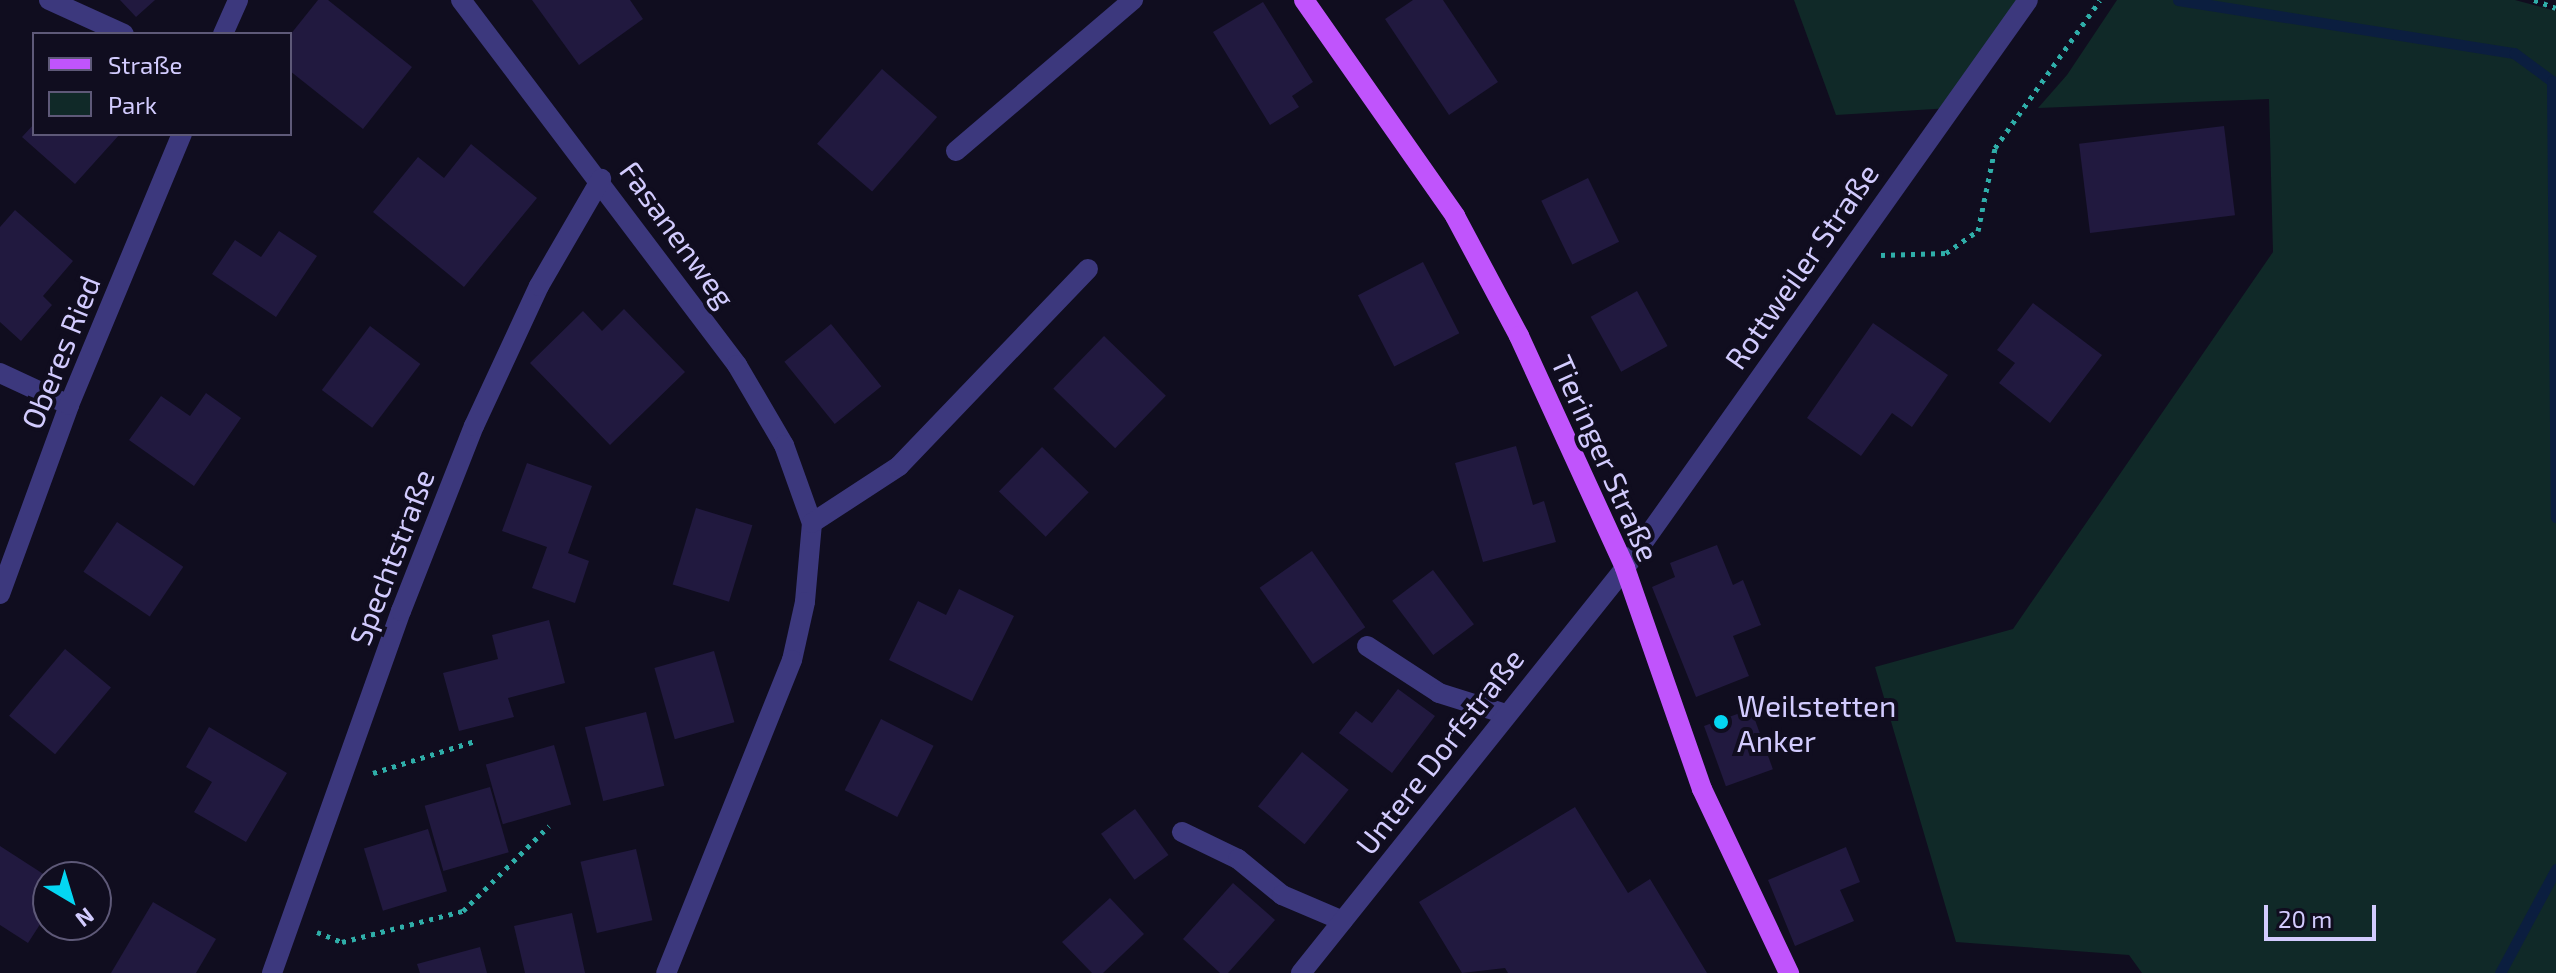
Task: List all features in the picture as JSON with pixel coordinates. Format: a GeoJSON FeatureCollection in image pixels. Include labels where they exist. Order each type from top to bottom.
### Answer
{"type":"FeatureCollection","features":[{"type":"Feature","properties":{"kind":"main road","name":"Tieringer Straße"},"geometry":{"type":"LineString","coordinates":[[1304,0],[1455,216],[1519,336],[1625,568],[1702,789],[1789,973]]}},
{"type":"Feature","properties":{"kind":"street"},"geometry":{"type":"LineString","coordinates":[[49,0],[120,32]]}},
{"type":"Feature","properties":{"kind":"street"},"geometry":{"type":"LineString","coordinates":[[224,32],[238,0]]}},
{"type":"Feature","properties":{"kind":"street","name":"Fasanenweg"},"geometry":{"type":"LineString","coordinates":[[461,0],[601,179],[737,365],[784,445],[812,523],[805,602],[792,660],[666,973]]}},
{"type":"Feature","properties":{"kind":"street"},"geometry":{"type":"LineString","coordinates":[[956,151],[1133,0]]}},
{"type":"Feature","properties":{"kind":"street","name":"Rottweiler Straße"},"geometry":{"type":"LineString","coordinates":[[1625,568],[2028,0]]}},
{"type":"Feature","properties":{"kind":"street","name":"Oberes Ried"},"geometry":{"type":"LineString","coordinates":[[0,594],[69,405],[181,136]]}},
{"type":"Feature","properties":{"kind":"street","name":"Spechtstraße"},"geometry":{"type":"LineString","coordinates":[[272,973],[337,784],[474,426],[539,286],[601,179]]}},
{"type":"Feature","properties":{"kind":"street"},"geometry":{"type":"LineString","coordinates":[[812,523],[899,466],[1088,269]]}},
{"type":"Feature","properties":{"kind":"street"},"geometry":{"type":"LineString","coordinates":[[0,373],[69,405]]}},
{"type":"Feature","properties":{"kind":"street","name":"Untere Dorfstraße"},"geometry":{"type":"LineString","coordinates":[[1301,973],[1625,568]]}},
{"type":"Feature","properties":{"kind":"street"},"geometry":{"type":"LineString","coordinates":[[1367,646],[1439,693],[1506,714]]}},
{"type":"Feature","properties":{"kind":"street"},"geometry":{"type":"LineString","coordinates":[[1182,832],[1238,859],[1282,895],[1343,921]]}},
{"type":"Feature","properties":{"kind":"path"},"geometry":{"type":"LineString","coordinates":[[1845,257],[1946,253],[1978,231],[1995,148],[2100,0]]}},
{"type":"Feature","properties":{"kind":"path"},"geometry":{"type":"LineString","coordinates":[[2534,0],[2556,8]]}},
{"type":"Feature","properties":{"kind":"path"},"geometry":{"type":"LineString","coordinates":[[337,784],[475,741]]}},
{"type":"Feature","properties":{"kind":"path"},"geometry":{"type":"LineString","coordinates":[[290,922],[342,942],[463,911],[549,826]]}},
{"type":"Feature","properties":{"kind":"green space"},"geometry":{"type":"Polygon","coordinates":[[[1794,0],[2028,0],[1951,108],[1836,115],[1794,0]]]}},
{"type":"Feature","properties":{"kind":"green space"},"geometry":{"type":"Polygon","coordinates":[[[2117,0],[2515,0],[2556,11],[2556,973],[2142,973],[2129,955],[1956,942],[1875,667],[2013,629],[2273,252],[2269,99],[2038,108],[2067,75],[2117,0]]]}},
{"type":"Feature","properties":{"kind":"building"},"geometry":{"type":"Polygon","coordinates":[[[120,0],[155,0],[136,17],[120,0]]]}},
{"type":"Feature","properties":{"kind":"building"},"geometry":{"type":"Polygon","coordinates":[[[318,0],[328,0],[412,67],[363,129],[292,73],[292,32],[318,0]]]}},
{"type":"Feature","properties":{"kind":"building"},"geometry":{"type":"Polygon","coordinates":[[[532,0],[630,0],[643,19],[579,65],[532,0]]]}},
{"type":"Feature","properties":{"kind":"building"},"geometry":{"type":"Polygon","coordinates":[[[1413,0],[1443,0],[1498,82],[1449,115],[1385,19],[1413,0]]]}},
{"type":"Feature","properties":{"kind":"building"},"geometry":{"type":"Polygon","coordinates":[[[1263,2],[1313,82],[1292,96],[1299,107],[1270,125],[1213,32],[1263,2]]]}},
{"type":"Feature","properties":{"kind":"building"},"geometry":{"type":"Polygon","coordinates":[[[882,69],[937,117],[872,192],[817,144],[882,69]]]}},
{"type":"Feature","properties":{"kind":"building"},"geometry":{"type":"Polygon","coordinates":[[[32,126],[32,136],[118,136],[75,184],[22,137],[32,126]]]}},
{"type":"Feature","properties":{"kind":"building"},"geometry":{"type":"Polygon","coordinates":[[[2224,126],[2235,215],[2090,233],[2079,144],[2224,126]]]}},
{"type":"Feature","properties":{"kind":"building"},"geometry":{"type":"Polygon","coordinates":[[[471,144],[537,198],[464,287],[373,212],[418,157],[444,178],[471,144]]]}},
{"type":"Feature","properties":{"kind":"building"},"geometry":{"type":"Polygon","coordinates":[[[1588,178],[1619,242],[1572,265],[1541,201],[1588,178]]]}},
{"type":"Feature","properties":{"kind":"building"},"geometry":{"type":"Polygon","coordinates":[[[15,210],[73,261],[43,296],[52,305],[21,341],[0,322],[0,227],[15,210]]]}},
{"type":"Feature","properties":{"kind":"building"},"geometry":{"type":"Polygon","coordinates":[[[279,231],[317,256],[276,317],[212,274],[235,240],[261,257],[279,231]]]}},
{"type":"Feature","properties":{"kind":"building"},"geometry":{"type":"Polygon","coordinates":[[[1423,262],[1459,333],[1394,366],[1358,295],[1423,262]]]}},
{"type":"Feature","properties":{"kind":"building"},"geometry":{"type":"Polygon","coordinates":[[[1637,291],[1668,346],[1621,372],[1591,317],[1637,291]]]}},
{"type":"Feature","properties":{"kind":"building"},"geometry":{"type":"Polygon","coordinates":[[[2033,303],[2102,355],[2050,423],[1999,383],[2015,363],[1997,350],[2033,303]]]}},
{"type":"Feature","properties":{"kind":"building"},"geometry":{"type":"Polygon","coordinates":[[[624,309],[685,372],[610,445],[530,363],[583,311],[602,331],[624,309]]]}},
{"type":"Feature","properties":{"kind":"building"},"geometry":{"type":"Polygon","coordinates":[[[1873,323],[1948,375],[1912,427],[1892,413],[1861,456],[1807,418],[1873,323]]]}},
{"type":"Feature","properties":{"kind":"building"},"geometry":{"type":"Polygon","coordinates":[[[831,324],[881,386],[835,424],[784,362],[831,324]]]}},
{"type":"Feature","properties":{"kind":"building"},"geometry":{"type":"Polygon","coordinates":[[[370,326],[420,364],[372,428],[322,390],[370,326]]]}},
{"type":"Feature","properties":{"kind":"building"},"geometry":{"type":"Polygon","coordinates":[[[1104,336],[1166,396],[1115,448],[1053,389],[1104,336]]]}},
{"type":"Feature","properties":{"kind":"building"},"geometry":{"type":"Polygon","coordinates":[[[206,393],[241,418],[194,486],[129,440],[161,396],[190,416],[206,393]]]}},
{"type":"Feature","properties":{"kind":"building"},"geometry":{"type":"Polygon","coordinates":[[[1516,446],[1533,505],[1544,501],[1556,542],[1483,562],[1455,463],[1516,446]]]}},
{"type":"Feature","properties":{"kind":"building"},"geometry":{"type":"Polygon","coordinates":[[[1042,447],[1089,492],[1046,537],[999,492],[1042,447]]]}},
{"type":"Feature","properties":{"kind":"building"},"geometry":{"type":"Polygon","coordinates":[[[527,463],[592,486],[568,553],[589,561],[575,603],[532,588],[547,547],[502,531],[527,463]]]}},
{"type":"Feature","properties":{"kind":"building"},"geometry":{"type":"Polygon","coordinates":[[[696,508],[752,525],[729,602],[673,585],[696,508]]]}},
{"type":"Feature","properties":{"kind":"building"},"geometry":{"type":"Polygon","coordinates":[[[117,522],[183,567],[150,616],[83,572],[117,522]]]}},
{"type":"Feature","properties":{"kind":"building"},"geometry":{"type":"Polygon","coordinates":[[[1717,545],[1733,585],[1743,580],[1761,625],[1733,636],[1749,676],[1696,697],[1652,587],[1675,577],[1670,563],[1717,545]]]}},
{"type":"Feature","properties":{"kind":"building"},"geometry":{"type":"Polygon","coordinates":[[[1312,551],[1365,627],[1313,664],[1260,588],[1312,551]]]}},
{"type":"Feature","properties":{"kind":"building"},"geometry":{"type":"Polygon","coordinates":[[[1433,570],[1474,624],[1433,655],[1392,601],[1433,570]]]}},
{"type":"Feature","properties":{"kind":"building"},"geometry":{"type":"Polygon","coordinates":[[[959,589],[1014,616],[972,701],[889,660],[918,601],[946,615],[959,589]]]}},
{"type":"Feature","properties":{"kind":"building"},"geometry":{"type":"Polygon","coordinates":[[[549,620],[565,683],[508,698],[514,717],[459,731],[443,673],[498,659],[492,635],[549,620]]]}},
{"type":"Feature","properties":{"kind":"building"},"geometry":{"type":"Polygon","coordinates":[[[65,649],[111,688],[55,754],[9,716],[65,649]]]}},
{"type":"Feature","properties":{"kind":"building"},"geometry":{"type":"Polygon","coordinates":[[[714,651],[734,722],[675,739],[654,668],[714,651]]]}},
{"type":"Feature","properties":{"kind":"building"},"geometry":{"type":"Polygon","coordinates":[[[1398,689],[1435,716],[1392,773],[1339,733],[1356,711],[1372,723],[1398,689]]]}},
{"type":"Feature","properties":{"kind":"building"},"geometry":{"type":"Polygon","coordinates":[[[1751,709],[1773,769],[1726,786],[1704,726],[1751,709]]]}},
{"type":"Feature","properties":{"kind":"building"},"geometry":{"type":"Polygon","coordinates":[[[646,712],[664,786],[603,801],[585,727],[646,712]]]}},
{"type":"Feature","properties":{"kind":"building"},"geometry":{"type":"Polygon","coordinates":[[[881,719],[934,746],[897,817],[845,790],[881,719]]]}},
{"type":"Feature","properties":{"kind":"building"},"geometry":{"type":"Polygon","coordinates":[[[209,727],[287,773],[246,842],[194,812],[212,782],[186,767],[209,727]]]}},
{"type":"Feature","properties":{"kind":"building"},"geometry":{"type":"Polygon","coordinates":[[[554,745],[571,805],[503,824],[486,765],[554,745]]]}},
{"type":"Feature","properties":{"kind":"building"},"geometry":{"type":"Polygon","coordinates":[[[1302,752],[1349,790],[1305,844],[1258,806],[1302,752]]]}},
{"type":"Feature","properties":{"kind":"building"},"geometry":{"type":"Polygon","coordinates":[[[490,787],[509,852],[443,871],[425,806],[490,787]]]}},
{"type":"Feature","properties":{"kind":"building"},"geometry":{"type":"Polygon","coordinates":[[[1575,807],[1628,893],[1650,879],[1707,973],[1508,973],[1505,968],[1462,973],[1419,902],[1575,807]]]}},
{"type":"Feature","properties":{"kind":"building"},"geometry":{"type":"Polygon","coordinates":[[[1135,809],[1169,855],[1135,880],[1101,834],[1135,809]]]}},
{"type":"Feature","properties":{"kind":"building"},"geometry":{"type":"Polygon","coordinates":[[[428,829],[447,891],[383,911],[364,849],[428,829]]]}},
{"type":"Feature","properties":{"kind":"building"},"geometry":{"type":"Polygon","coordinates":[[[0,846],[32,867],[32,937],[28,943],[0,925],[0,846]]]}},
{"type":"Feature","properties":{"kind":"building"},"geometry":{"type":"Polygon","coordinates":[[[1846,847],[1860,882],[1840,890],[1854,921],[1795,946],[1768,880],[1846,847]]]}},
{"type":"Feature","properties":{"kind":"building"},"geometry":{"type":"Polygon","coordinates":[[[636,849],[652,920],[597,933],[580,862],[636,849]]]}},
{"type":"Feature","properties":{"kind":"building"},"geometry":{"type":"Polygon","coordinates":[[[1233,883],[1275,920],[1228,973],[1220,973],[1183,939],[1233,883]]]}},
{"type":"Feature","properties":{"kind":"building"},"geometry":{"type":"Polygon","coordinates":[[[1110,898],[1144,934],[1103,973],[1092,973],[1062,942],[1110,898]]]}},
{"type":"Feature","properties":{"kind":"building"},"geometry":{"type":"Polygon","coordinates":[[[153,902],[216,939],[196,973],[111,973],[153,902]]]}},
{"type":"Feature","properties":{"kind":"building"},"geometry":{"type":"Polygon","coordinates":[[[572,913],[585,973],[525,973],[514,926],[572,913]]]}},
{"type":"Feature","properties":{"kind":"building"},"geometry":{"type":"Polygon","coordinates":[[[480,947],[487,973],[420,973],[417,964],[480,947]]]}},
{"type":"Feature","properties":{"kind":"waterway"},"geometry":{"type":"LineString","coordinates":[[2178,0],[2514,53],[2552,81],[2556,517]]}},
{"type":"Feature","properties":{"kind":"waterway"},"geometry":{"type":"LineString","coordinates":[[2500,973],[2556,869]]}},
{"type":"Feature","properties":{"kind":"place","name":"Weilstetten Anker"},"geometry":{"type":"Point","coordinates":[1721,722]}}]}
